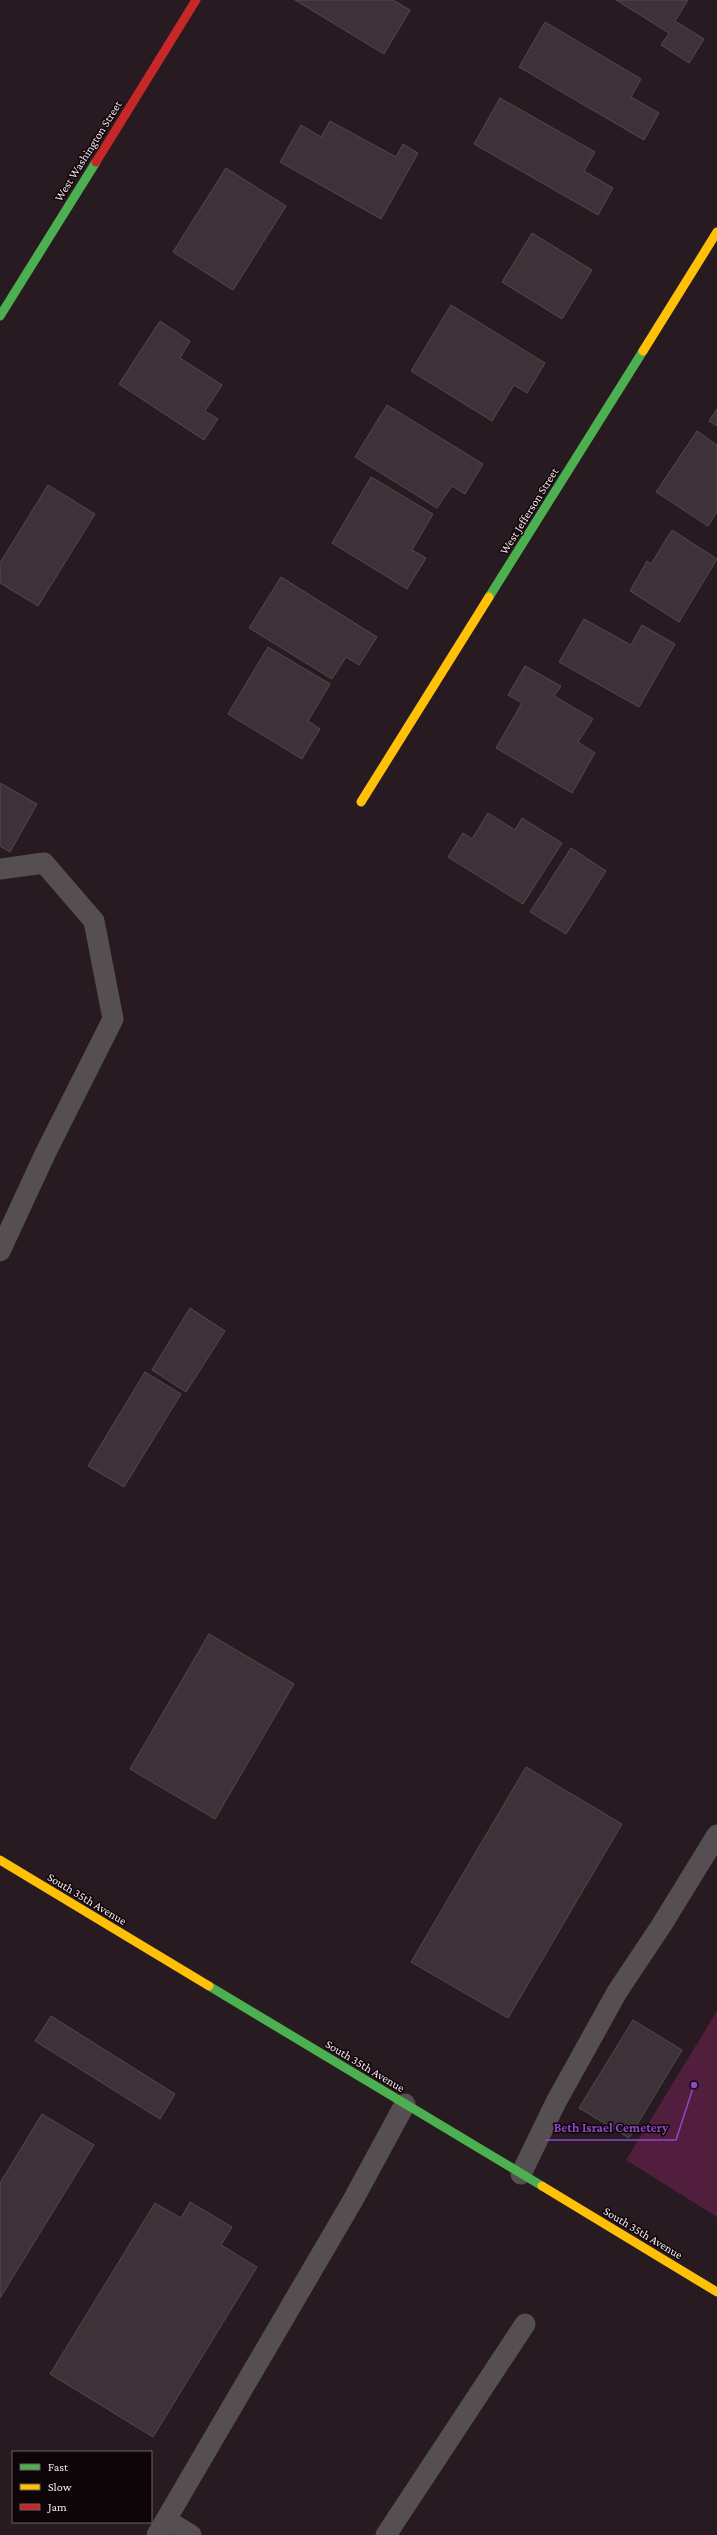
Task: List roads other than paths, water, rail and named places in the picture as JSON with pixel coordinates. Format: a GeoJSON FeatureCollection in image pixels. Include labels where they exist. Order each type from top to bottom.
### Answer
{"type":"FeatureCollection","features":[{"type":"Feature","properties":{"kind":"street","name":"West Washington Street"},"geometry":{"type":"LineString","coordinates":[[0,316],[196,0]]}},
{"type":"Feature","properties":{"kind":"street","name":"West Jefferson Street"},"geometry":{"type":"LineString","coordinates":[[361,802],[717,232]]}},
{"type":"Feature","properties":{"kind":"street","name":"South 35th Avenue"},"geometry":{"type":"LineString","coordinates":[[0,1860],[717,2292]]}},
{"type":"Feature","properties":{"kind":"lane"},"geometry":{"type":"LineString","coordinates":[[0,869],[44,862],[94,921],[113,1019],[46,1152],[0,1251]]}},
{"type":"Feature","properties":{"kind":"lane"},"geometry":{"type":"LineString","coordinates":[[521,2174],[556,2102],[617,1992],[661,1926],[717,1835]]}},
{"type":"Feature","properties":{"kind":"lane"},"geometry":{"type":"LineString","coordinates":[[191,2535],[161,2528],[353,2200],[405,2104]]}},
{"type":"Feature","properties":{"kind":"lane"},"geometry":{"type":"LineString","coordinates":[[386,2535],[525,2324]]}},
{"type":"Feature","properties":{"kind":"place","name":"Beth Israel Cemetery"},"geometry":{"type":"Point","coordinates":[694,2085]}}]}
